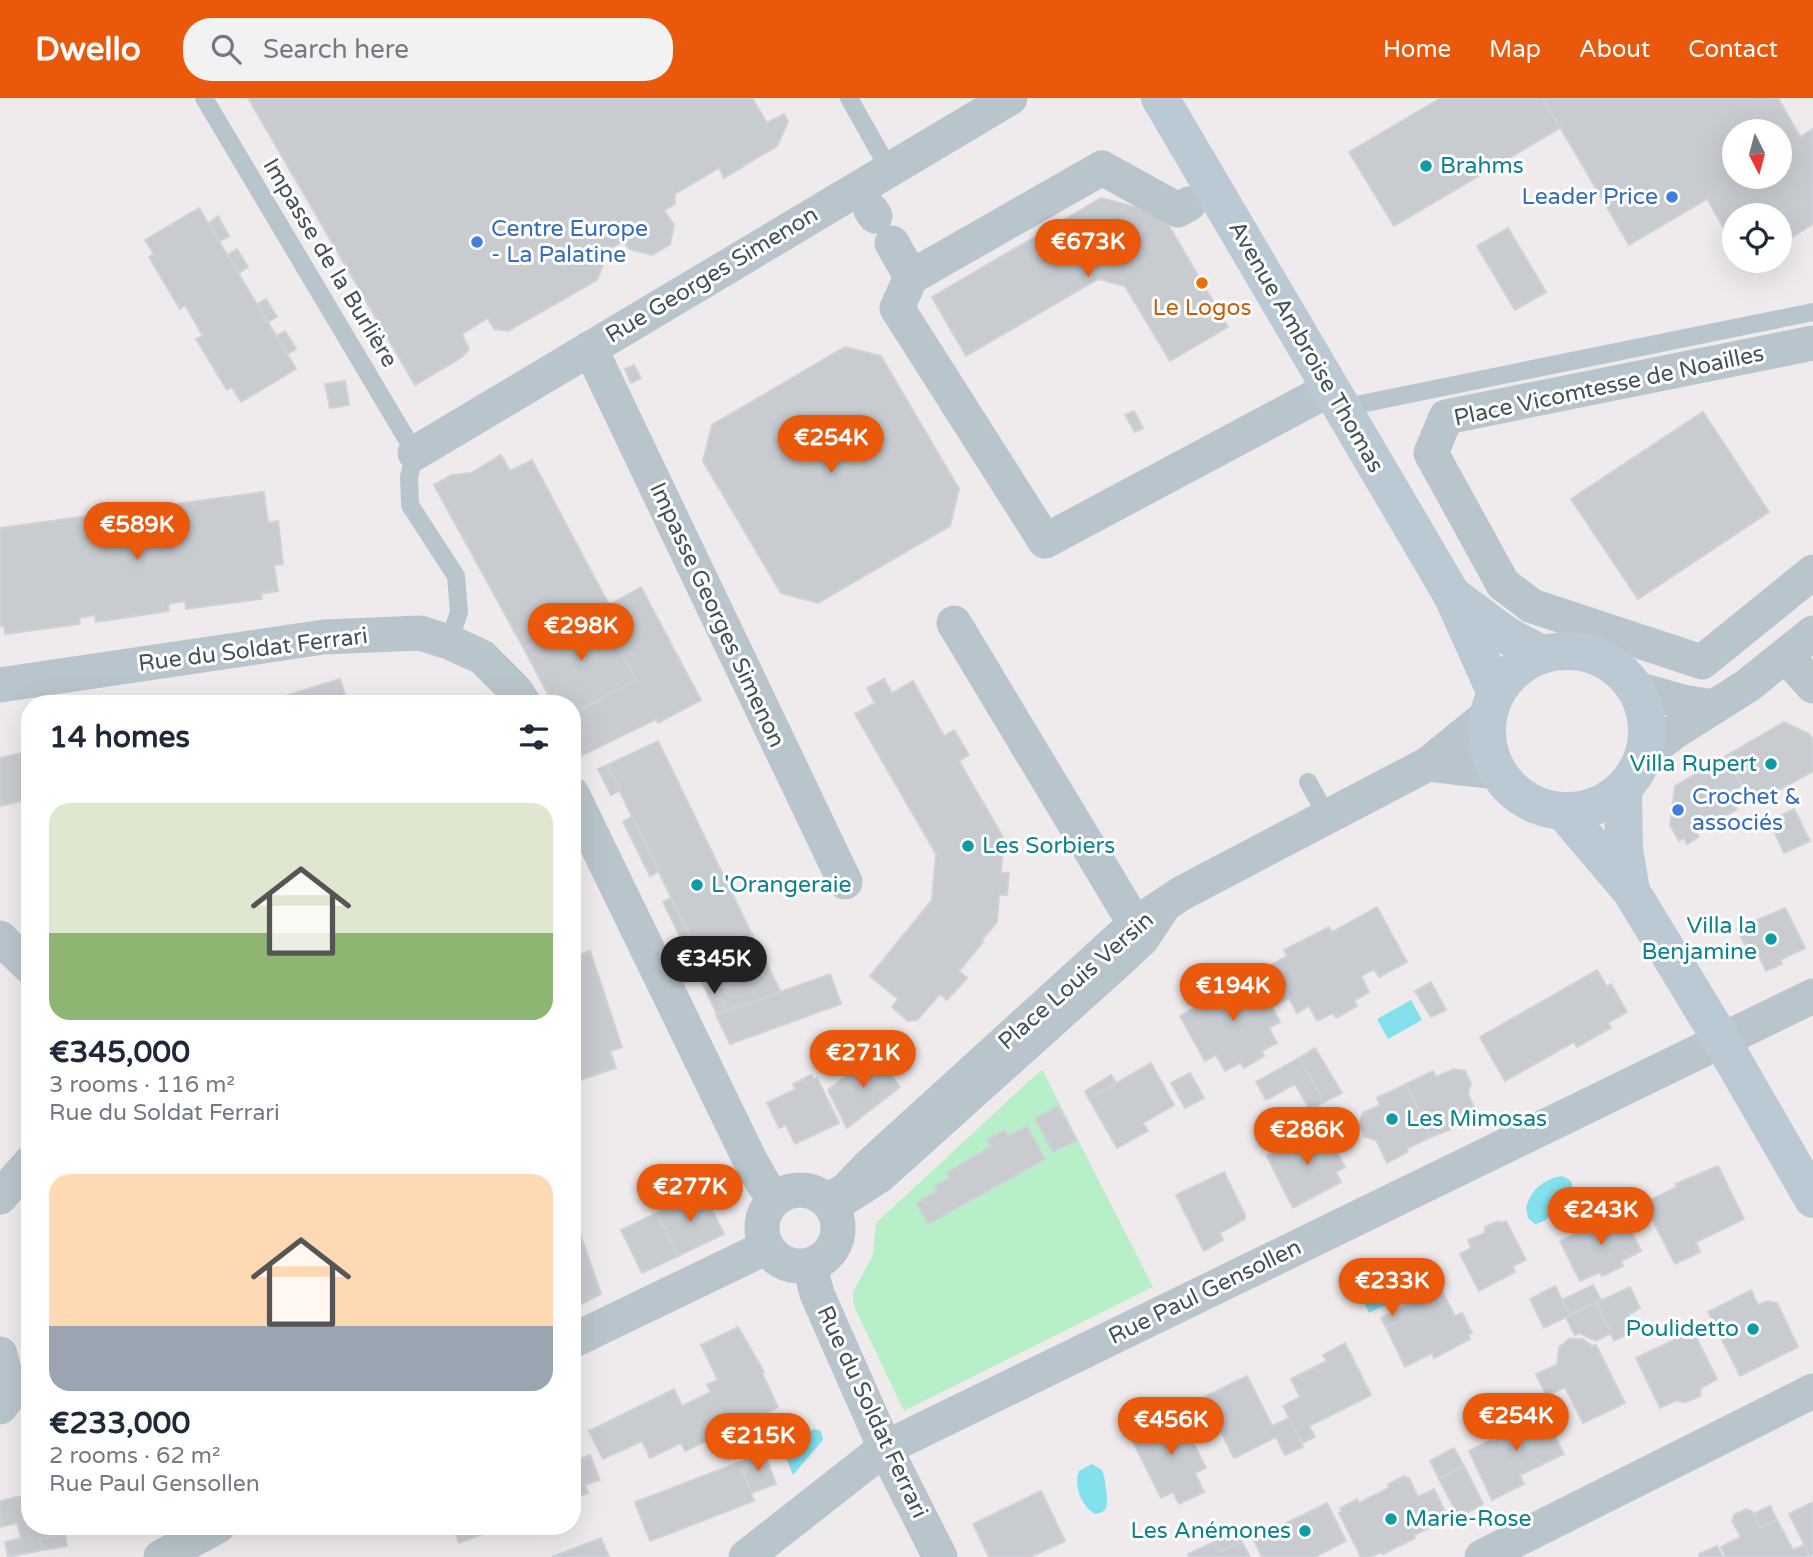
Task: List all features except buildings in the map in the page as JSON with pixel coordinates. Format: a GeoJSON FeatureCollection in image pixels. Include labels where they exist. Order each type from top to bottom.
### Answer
{"type":"FeatureCollection","features":[{"type":"Feature","properties":{"kind":"street","name":"Rue Georges Simenon"},"geometry":{"type":"LineString","coordinates":[[415,453],[1010,98]]}},
{"type":"Feature","properties":{"kind":"street","name":"Avenue Ambroise Thomas"},"geometry":{"type":"LineString","coordinates":[[1160,98],[1452,595],[1492,705]]}},
{"type":"Feature","properties":{"kind":"street"},"geometry":{"type":"LineString","coordinates":[[1189,204],[1178,210],[1102,168],[911,277],[897,308],[1040,533],[1335,399]]}},
{"type":"Feature","properties":{"kind":"street"},"geometry":{"type":"LineString","coordinates":[[879,223],[911,277]]}},
{"type":"Feature","properties":{"kind":"street","name":"Place Vicomtesse de Noailles"},"geometry":{"type":"LineString","coordinates":[[1813,343],[1446,417],[1431,453],[1503,584],[1532,606],[1702,662],[1813,572]]}},
{"type":"Feature","properties":{"kind":"street","name":"Impasse Georges Simenon"},"geometry":{"type":"LineString","coordinates":[[590,348],[845,882]]}},
{"type":"Feature","properties":{"kind":"street","name":"Avenue Ambroise Thomas"},"geometry":{"type":"LineString","coordinates":[[1452,595],[1506,635],[1541,654]]}},
{"type":"Feature","properties":{"kind":"street"},"geometry":{"type":"LineString","coordinates":[[954,623],[1135,924]]}},
{"type":"Feature","properties":{"kind":"street","name":"Rue du Soldat Ferrari"},"geometry":{"type":"LineString","coordinates":[[0,685],[324,637],[420,633],[482,657],[518,695]]}},
{"type":"Feature","properties":{"kind":"street"},"geometry":{"type":"LineString","coordinates":[[1644,755],[1747,686],[1813,633]]}},
{"type":"Feature","properties":{"kind":"street"},"geometry":{"type":"LineString","coordinates":[[1562,650],[1584,652],[1605,660],[1623,672],[1637,689],[1646,711],[1648,733],[1644,755],[1636,774],[1611,799],[1596,807],[1564,812],[1544,808],[1525,800],[1510,788],[1498,772],[1490,755],[1486,736],[1492,705],[1507,677],[1523,664],[1541,654],[1562,650]]}},
{"type":"Feature","properties":{"kind":"street"},"geometry":{"type":"LineString","coordinates":[[1786,656],[1813,686]]}},
{"type":"Feature","properties":{"kind":"street"},"geometry":{"type":"LineString","coordinates":[[1637,689],[1713,707]]}},
{"type":"Feature","properties":{"kind":"street","name":"Place Louis Versin"},"geometry":{"type":"LineString","coordinates":[[832,1207],[867,1168],[1135,924],[1182,893],[1428,764],[1492,705]]}},
{"type":"Feature","properties":{"kind":"street"},"geometry":{"type":"LineString","coordinates":[[1428,764],[1498,772]]}},
{"type":"Feature","properties":{"kind":"street"},"geometry":{"type":"LineString","coordinates":[[1623,789],[1624,849],[1631,891]]}},
{"type":"Feature","properties":{"kind":"street"},"geometry":{"type":"LineString","coordinates":[[1564,812],[1631,891],[1813,1199]]}},
{"type":"Feature","properties":{"kind":"street"},"geometry":{"type":"LineString","coordinates":[[581,813],[749,1158],[764,1185],[776,1198]]}},
{"type":"Feature","properties":{"kind":"street"},"geometry":{"type":"LineString","coordinates":[[0,939],[21,959]]}},
{"type":"Feature","properties":{"kind":"street","name":"Rue Paul Gensollen"},"geometry":{"type":"LineString","coordinates":[[746,1557],[885,1448],[1813,996]]}},
{"type":"Feature","properties":{"kind":"street"},"geometry":{"type":"LineString","coordinates":[[0,1197],[21,1173]]}},
{"type":"Feature","properties":{"kind":"street"},"geometry":{"type":"LineString","coordinates":[[802,1190],[816,1193],[832,1207],[839,1227],[838,1239],[832,1251],[822,1260],[810,1266],[785,1264],[767,1247],[762,1235],[762,1221],[767,1208],[776,1198],[788,1191],[802,1190]]}},
{"type":"Feature","properties":{"kind":"street"},"geometry":{"type":"LineString","coordinates":[[581,1337],[767,1247]]}},
{"type":"Feature","properties":{"kind":"street","name":"Rue du Soldat Ferrari"},"geometry":{"type":"LineString","coordinates":[[810,1266],[817,1294],[885,1448],[940,1557]]}},
{"type":"Feature","properties":{"kind":"street"},"geometry":{"type":"LineString","coordinates":[[0,1354],[10,1394],[0,1407]]}},
{"type":"Feature","properties":{"kind":"street"},"geometry":{"type":"LineString","coordinates":[[1482,1557],[1813,1391]]}},
{"type":"Feature","properties":{"kind":"street"},"geometry":{"type":"LineString","coordinates":[[161,1557],[201,1535]]}},
{"type":"Feature","properties":{"kind":"lane","name":"Impasse de la Burlière"},"geometry":{"type":"LineString","coordinates":[[204,98],[415,453]]}},
{"type":"Feature","properties":{"kind":"lane"},"geometry":{"type":"LineString","coordinates":[[849,98],[889,169]]}},
{"type":"Feature","properties":{"kind":"lane","name":"Place Vicomtesse de Noailles"},"geometry":{"type":"LineString","coordinates":[[1335,399],[1813,312]]}},
{"type":"Feature","properties":{"kind":"lane"},"geometry":{"type":"LineString","coordinates":[[415,453],[409,477],[410,505],[456,576],[459,612],[449,642]]}},
{"type":"Feature","properties":{"kind":"lane"},"geometry":{"type":"LineString","coordinates":[[1308,782],[1327,816]]}},
{"type":"Feature","properties":{"kind":"lane"},"geometry":{"type":"LineString","coordinates":[[832,1207],[884,1183],[1148,945],[1182,893]]}},
{"type":"Feature","properties":{"kind":"green space"},"geometry":{"type":"Polygon","coordinates":[[[1042,1069],[1153,1287],[904,1411],[854,1306],[853,1292],[873,1255],[876,1223],[1042,1069]]]}},
{"type":"Feature","properties":{"kind":"water"},"geometry":{"type":"Polygon","coordinates":[[[1411,1000],[1422,1020],[1388,1039],[1377,1019],[1411,1000]]]}},
{"type":"Feature","properties":{"kind":"water"},"geometry":{"type":"Polygon","coordinates":[[[1562,1176],[1572,1184],[1568,1196],[1553,1214],[1535,1224],[1528,1218],[1526,1208],[1531,1196],[1544,1183],[1562,1176]]]}},
{"type":"Feature","properties":{"kind":"water"},"geometry":{"type":"Polygon","coordinates":[[[1372,1269],[1389,1303],[1369,1313],[1352,1278],[1372,1269]]]}},
{"type":"Feature","properties":{"kind":"water"},"geometry":{"type":"Polygon","coordinates":[[[815,1429],[821,1431],[823,1440],[793,1475],[787,1460],[780,1457],[774,1444],[815,1429]]]}},
{"type":"Feature","properties":{"kind":"water"},"geometry":{"type":"Polygon","coordinates":[[[1092,1464],[1102,1470],[1107,1495],[1105,1509],[1095,1514],[1083,1501],[1077,1483],[1079,1471],[1092,1464]]]}},
{"type":"Feature","properties":{"kind":"place","name":"Brahms"},"geometry":{"type":"Point","coordinates":[1426,166]}},
{"type":"Feature","properties":{"kind":"place","name":"Leader Price"},"geometry":{"type":"Point","coordinates":[1672,197]}},
{"type":"Feature","properties":{"kind":"place","name":"Centre Europe - La Palatine"},"geometry":{"type":"Point","coordinates":[477,242]}},
{"type":"Feature","properties":{"kind":"place","name":"Le Logos"},"geometry":{"type":"Point","coordinates":[1202,283]}},
{"type":"Feature","properties":{"kind":"place","name":"Villa Rupert"},"geometry":{"type":"Point","coordinates":[1771,764]}},
{"type":"Feature","properties":{"kind":"place","name":"Crochet & associés"},"geometry":{"type":"Point","coordinates":[1678,810]}},
{"type":"Feature","properties":{"kind":"place","name":"Les Sorbiers"},"geometry":{"type":"Point","coordinates":[968,846]}},
{"type":"Feature","properties":{"kind":"place","name":"L'Orangeraie"},"geometry":{"type":"Point","coordinates":[697,885]}},
{"type":"Feature","properties":{"kind":"place","name":"Villa la Benjamine"},"geometry":{"type":"Point","coordinates":[1771,939]}},
{"type":"Feature","properties":{"kind":"place","name":"Les Mimosas"},"geometry":{"type":"Point","coordinates":[1392,1119]}},
{"type":"Feature","properties":{"kind":"place","name":"Poulidetto"},"geometry":{"type":"Point","coordinates":[1753,1329]}},
{"type":"Feature","properties":{"kind":"place","name":"Marie-Rose"},"geometry":{"type":"Point","coordinates":[1391,1519]}},
{"type":"Feature","properties":{"kind":"place","name":"Les Anémones"},"geometry":{"type":"Point","coordinates":[1305,1531]}}]}
